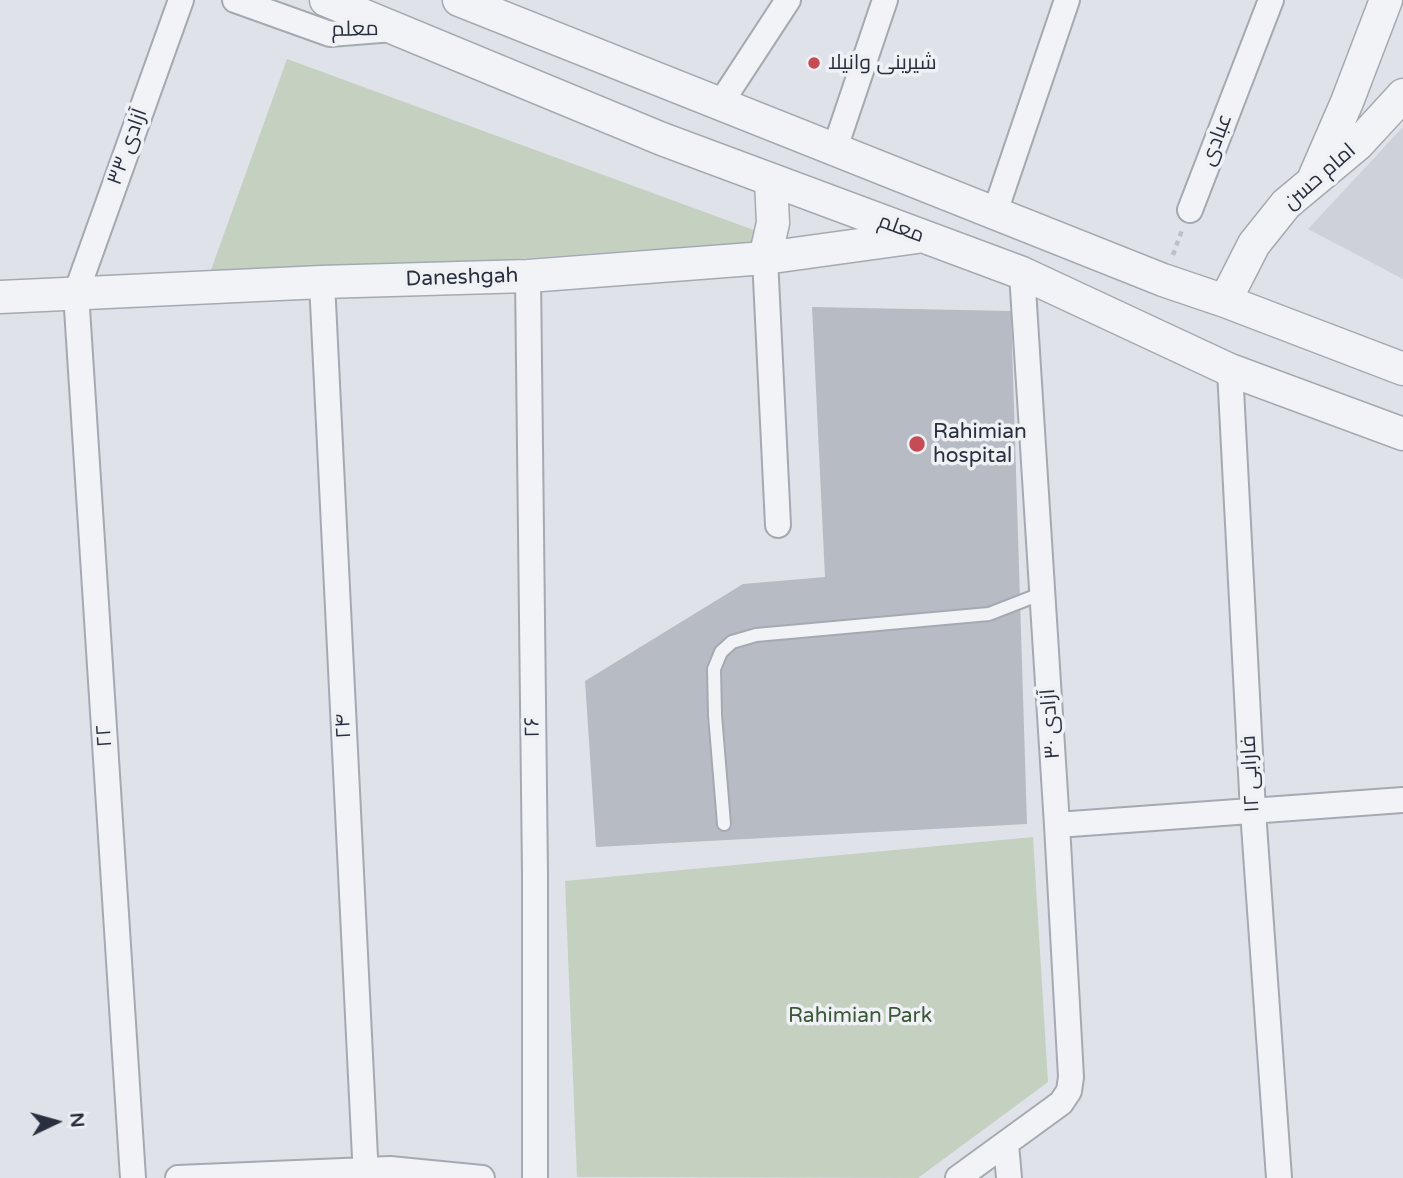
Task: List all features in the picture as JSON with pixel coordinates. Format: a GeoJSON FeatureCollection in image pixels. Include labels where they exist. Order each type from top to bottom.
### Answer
{"type":"FeatureCollection","features":[{"type":"Feature","properties":{"kind":"street","name":"آزادی ۳۳"},"geometry":{"type":"LineString","coordinates":[[76,293],[181,0]]}},
{"type":"Feature","properties":{"kind":"street","name":"معلم"},"geometry":{"type":"LineString","coordinates":[[236,0],[330,34],[396,29]]}},
{"type":"Feature","properties":{"kind":"street","name":"معلم"},"geometry":{"type":"LineString","coordinates":[[326,0],[662,139],[1022,274],[1230,370],[1403,434]]}},
{"type":"Feature","properties":{"kind":"street"},"geometry":{"type":"LineString","coordinates":[[459,0],[1163,280],[1225,300],[1403,369]]}},
{"type":"Feature","properties":{"kind":"street"},"geometry":{"type":"LineString","coordinates":[[720,104],[788,0]]}},
{"type":"Feature","properties":{"kind":"street"},"geometry":{"type":"LineString","coordinates":[[835,148],[884,0]]}},
{"type":"Feature","properties":{"kind":"street"},"geometry":{"type":"LineString","coordinates":[[995,212],[1067,0]]}},
{"type":"Feature","properties":{"kind":"street","name":"عبادی"},"geometry":{"type":"LineString","coordinates":[[1190,210],[1271,0]]}},
{"type":"Feature","properties":{"kind":"street"},"geometry":{"type":"LineString","coordinates":[[1312,183],[1386,0]]}},
{"type":"Feature","properties":{"kind":"street","name":"امام حسن"},"geometry":{"type":"LineString","coordinates":[[1225,300],[1254,244],[1286,204],[1359,144],[1403,95]]}},
{"type":"Feature","properties":{"kind":"street"},"geometry":{"type":"LineString","coordinates":[[771,180],[773,223],[765,258],[778,525]]}},
{"type":"Feature","properties":{"kind":"street","name":"Daneshgah"},"geometry":{"type":"LineString","coordinates":[[0,297],[322,282],[527,276],[765,258],[922,237]]}},
{"type":"Feature","properties":{"kind":"street","name":"آزادی ۳۰"},"geometry":{"type":"LineString","coordinates":[[1006,1144],[1061,1103],[1069,1091],[1071,1077],[1022,274]]}},
{"type":"Feature","properties":{"kind":"street","name":"۲۶"},"geometry":{"type":"LineString","coordinates":[[527,276],[535,874],[535,1178]]}},
{"type":"Feature","properties":{"kind":"street","name":"۲۴"},"geometry":{"type":"LineString","coordinates":[[322,282],[365,1174]]}},
{"type":"Feature","properties":{"kind":"street","name":"۲۲"},"geometry":{"type":"LineString","coordinates":[[76,293],[133,1178]]}},
{"type":"Feature","properties":{"kind":"street","name":"فارابی ۱۲"},"geometry":{"type":"LineString","coordinates":[[1230,370],[1253,811],[1279,1178]]}},
{"type":"Feature","properties":{"kind":"street"},"geometry":{"type":"LineString","coordinates":[[1057,825],[1403,800]]}},
{"type":"Feature","properties":{"kind":"street"},"geometry":{"type":"LineString","coordinates":[[958,1178],[1006,1144]]}},
{"type":"Feature","properties":{"kind":"street"},"geometry":{"type":"LineString","coordinates":[[1006,1144],[1009,1178]]}},
{"type":"Feature","properties":{"kind":"street"},"geometry":{"type":"LineString","coordinates":[[178,1178],[365,1174],[390,1170],[482,1178]]}},
{"type":"Feature","properties":{"kind":"lane"},"geometry":{"type":"LineString","coordinates":[[724,824],[714,669],[721,652],[732,642],[756,635],[989,614],[1043,593]]}},
{"type":"Feature","properties":{"kind":"path"},"geometry":{"type":"LineString","coordinates":[[1163,280],[1190,210]]}},
{"type":"Feature","properties":{"kind":"shaded area"},"geometry":{"type":"Polygon","coordinates":[[[1403,127],[1403,279],[1308,229],[1403,127]]]}},
{"type":"Feature","properties":{"kind":"green space"},"geometry":{"type":"Polygon","coordinates":[[[287,59],[781,240],[207,281],[287,59]]]}},
{"type":"Feature","properties":{"kind":"green space","name":"Rahimian Park"},"geometry":{"type":"Polygon","coordinates":[[[1033,837],[1048,1082],[918,1178],[577,1177],[565,881],[1033,837]]]}},
{"type":"Feature","properties":{"kind":"building","name":"Rahimian hospital"},"geometry":{"type":"Polygon","coordinates":[[[812,307],[1011,311],[1027,824],[596,847],[585,681],[743,584],[825,577],[812,307]]]}},
{"type":"Feature","properties":{"kind":"place","name":"شیرینی وانیلا"},"geometry":{"type":"Point","coordinates":[814,63]}},
{"type":"Feature","properties":{"kind":"place","name":"Rahimian hospital"},"geometry":{"type":"Point","coordinates":[917,444]}}]}
